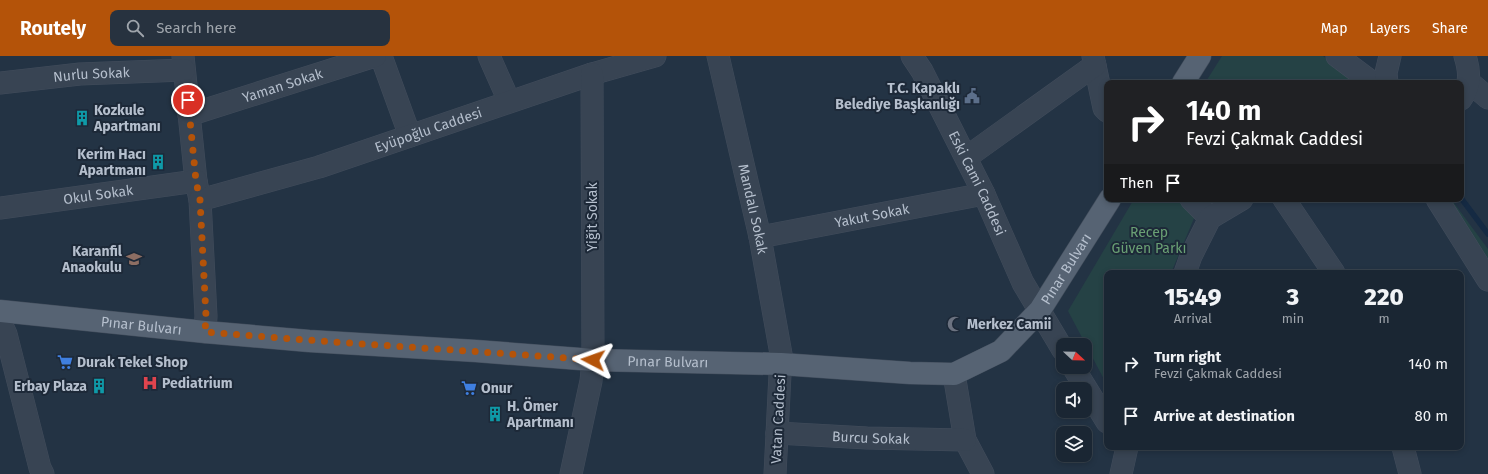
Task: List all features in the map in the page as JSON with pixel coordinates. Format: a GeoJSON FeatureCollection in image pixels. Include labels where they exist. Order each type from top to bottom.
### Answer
{"type":"FeatureCollection","features":[{"type":"Feature","properties":{"kind":"main road"},"geometry":{"type":"LineString","coordinates":[[1185,80],[1200,56]]}},
{"type":"Feature","properties":{"kind":"main road","name":"Pınar Bulvarı"},"geometry":{"type":"LineString","coordinates":[[0,311],[309,341],[593,360],[781,364],[910,374],[954,374],[1001,351],[1040,310],[1108,202]]}},
{"type":"Feature","properties":{"kind":"street","name":"Yaman Sokak"},"geometry":{"type":"LineString","coordinates":[[190,115],[375,56]]}},
{"type":"Feature","properties":{"kind":"street"},"geometry":{"type":"LineString","coordinates":[[381,56],[410,136]]}},
{"type":"Feature","properties":{"kind":"street"},"geometry":{"type":"LineString","coordinates":[[489,56],[509,102]]}},
{"type":"Feature","properties":{"kind":"street","name":"Eyüpoğlu Caddesi"},"geometry":{"type":"LineString","coordinates":[[198,190],[319,167],[592,74],[655,56]]}},
{"type":"Feature","properties":{"kind":"street","name":"Mandalı Sokak"},"geometry":{"type":"LineString","coordinates":[[718,56],[760,237],[774,311],[781,354],[781,364]]}},
{"type":"Feature","properties":{"kind":"street","name":"Eski Cami Caddesi"},"geometry":{"type":"LineString","coordinates":[[912,56],[922,71],[966,157],[1023,283],[1056,338]]}},
{"type":"Feature","properties":{"kind":"street"},"geometry":{"type":"LineString","coordinates":[[1337,56],[1369,80]]}},
{"type":"Feature","properties":{"kind":"street"},"geometry":{"type":"LineString","coordinates":[[1387,80],[1386,73],[1390,56]]}},
{"type":"Feature","properties":{"kind":"street"},"geometry":{"type":"LineString","coordinates":[[1465,56],[1469,68],[1465,90],[1488,98]]}},
{"type":"Feature","properties":{"kind":"street"},"geometry":{"type":"LineString","coordinates":[[966,157],[1094,61],[1104,108]]}},
{"type":"Feature","properties":{"kind":"street"},"geometry":{"type":"LineString","coordinates":[[183,63],[198,190],[206,316],[205,332]]}},
{"type":"Feature","properties":{"kind":"street","name":"Nurlu Sokak"},"geometry":{"type":"LineString","coordinates":[[0,83],[79,65],[183,63]]}},
{"type":"Feature","properties":{"kind":"street","name":"Yiğit Sokak"},"geometry":{"type":"LineString","coordinates":[[571,474],[591,381],[593,360],[592,74]]}},
{"type":"Feature","properties":{"kind":"street","name":"Okul Sokak"},"geometry":{"type":"LineString","coordinates":[[0,208],[198,190]]}},
{"type":"Feature","properties":{"kind":"street","name":"Yakut Sokak"},"geometry":{"type":"LineString","coordinates":[[760,237],[984,194]]}},
{"type":"Feature","properties":{"kind":"street"},"geometry":{"type":"LineString","coordinates":[[1194,202],[1210,218]]}},
{"type":"Feature","properties":{"kind":"street"},"geometry":{"type":"LineString","coordinates":[[1186,270],[1190,256],[1210,218],[1237,202]]}},
{"type":"Feature","properties":{"kind":"street"},"geometry":{"type":"LineString","coordinates":[[1286,202],[1332,270]]}},
{"type":"Feature","properties":{"kind":"street"},"geometry":{"type":"LineString","coordinates":[[1439,202],[1488,280]]}},
{"type":"Feature","properties":{"kind":"street"},"geometry":{"type":"LineString","coordinates":[[0,321],[6,334],[40,468],[43,474]]}},
{"type":"Feature","properties":{"kind":"street","name":"Vatan Caddesi"},"geometry":{"type":"LineString","coordinates":[[775,474],[776,433],[781,364]]}},
{"type":"Feature","properties":{"kind":"street"},"geometry":{"type":"LineString","coordinates":[[954,374],[965,440],[983,474]]}},
{"type":"Feature","properties":{"kind":"street"},"geometry":{"type":"LineString","coordinates":[[1077,374],[1104,417]]}},
{"type":"Feature","properties":{"kind":"street","name":"Burcu Sokak"},"geometry":{"type":"LineString","coordinates":[[776,433],[867,438],[965,440]]}},
{"type":"Feature","properties":{"kind":"street"},"geometry":{"type":"LineString","coordinates":[[1115,450],[1120,474]]}},
{"type":"Feature","properties":{"kind":"street"},"geometry":{"type":"LineString","coordinates":[[1120,474],[1126,450]]}},
{"type":"Feature","properties":{"kind":"street"},"geometry":{"type":"LineString","coordinates":[[1404,450],[1410,474]]}},
{"type":"Feature","properties":{"kind":"green space"},"geometry":{"type":"Polygon","coordinates":[[[1222,56],[1323,56],[1342,70],[1351,80],[1207,80],[1222,56]]]}},
{"type":"Feature","properties":{"kind":"green space","name":"Recep Güven Parkı"},"geometry":{"type":"Polygon","coordinates":[[[1132,202],[1181,202],[1195,216],[1172,270],[1104,270],[1104,379],[1092,357],[1092,338],[1082,338],[1068,311],[1132,202]]]}},
{"type":"Feature","properties":{"kind":"green space"},"geometry":{"type":"Polygon","coordinates":[[[1444,202],[1453,202],[1488,249],[1488,276],[1444,202]]]}},
{"type":"Feature","properties":{"kind":"waterway"},"geometry":{"type":"LineString","coordinates":[[1464,202],[1488,234]]}},
{"type":"Feature","properties":{"kind":"place","name":"T.C. Kapaklı Belediye Başkanlığı"},"geometry":{"type":"Point","coordinates":[972,96]}},
{"type":"Feature","properties":{"kind":"place","name":"Kozkule Apartmanı"},"geometry":{"type":"Point","coordinates":[82,118]}},
{"type":"Feature","properties":{"kind":"place","name":"Kerim Hacı Apartmanı"},"geometry":{"type":"Point","coordinates":[158,162]}},
{"type":"Feature","properties":{"kind":"place","name":"Karanfil Anaokulu"},"geometry":{"type":"Point","coordinates":[134,259]}},
{"type":"Feature","properties":{"kind":"place","name":"Merkez Camii"},"geometry":{"type":"Point","coordinates":[955,324]}},
{"type":"Feature","properties":{"kind":"place","name":"Durak Tekel Shop"},"geometry":{"type":"Point","coordinates":[65,362]}},
{"type":"Feature","properties":{"kind":"place","name":"Pediatrium"},"geometry":{"type":"Point","coordinates":[150,383]}},
{"type":"Feature","properties":{"kind":"place","name":"Erbay Plaza"},"geometry":{"type":"Point","coordinates":[99,386]}},
{"type":"Feature","properties":{"kind":"place","name":"Onur"},"geometry":{"type":"Point","coordinates":[469,388]}},
{"type":"Feature","properties":{"kind":"place","name":"H. Ömer Apartmanı"},"geometry":{"type":"Point","coordinates":[495,414]}},
{"type":"Feature","properties":{"kind":"route"},"geometry":{"type":"LineString","coordinates":[[188,100],[196,181],[200,200],[206,316],[205,332],[309,341],[593,360]]}}]}
